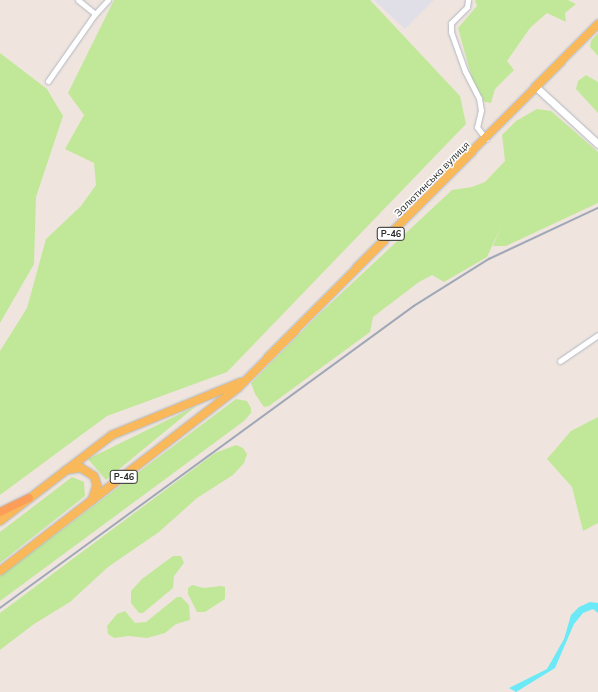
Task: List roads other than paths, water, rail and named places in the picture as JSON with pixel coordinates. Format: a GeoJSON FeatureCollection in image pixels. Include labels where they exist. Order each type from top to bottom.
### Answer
{"type":"FeatureCollection","features":[{"type":"Feature","properties":{"kind":"highway"},"geometry":{"type":"LineString","coordinates":[[0,512],[29,498]]}},
{"type":"Feature","properties":{"kind":"main road","name":"Залютинська вулиця"},"geometry":{"type":"LineString","coordinates":[[245,379],[598,24]]}},
{"type":"Feature","properties":{"kind":"main road"},"geometry":{"type":"LineString","coordinates":[[536,87],[598,144]]}},
{"type":"Feature","properties":{"kind":"main road","name":"Р-46"},"geometry":{"type":"LineString","coordinates":[[0,521],[62,471],[120,431],[245,379]]}},
{"type":"Feature","properties":{"kind":"main road","name":"Р-46"},"geometry":{"type":"LineString","coordinates":[[0,571],[238,388],[245,379]]}},
{"type":"Feature","properties":{"kind":"main road"},"geometry":{"type":"LineString","coordinates":[[62,471],[81,468],[94,476],[97,492],[89,504]]}},
{"type":"Feature","properties":{"kind":"street"},"geometry":{"type":"LineString","coordinates":[[78,0],[95,14]]}},
{"type":"Feature","properties":{"kind":"street"},"geometry":{"type":"LineString","coordinates":[[48,81],[95,14],[108,0]]}},
{"type":"Feature","properties":{"kind":"street"},"geometry":{"type":"LineString","coordinates":[[468,0],[467,7],[451,23],[452,32],[465,71],[479,98],[481,110],[477,127],[486,138]]}},
{"type":"Feature","properties":{"kind":"street"},"geometry":{"type":"LineString","coordinates":[[560,361],[598,335]]}},
{"type":"Feature","properties":{"kind":"water"},"geometry":{"type":"Polygon","coordinates":[[[590,602],[598,603],[598,613],[593,609],[583,613],[574,624],[555,668],[516,692],[509,688],[547,669],[564,639],[571,615],[579,607],[590,602]]]}},
{"type":"Feature","properties":{"kind":"railway"},"geometry":{"type":"LineString","coordinates":[[0,608],[414,306],[489,259],[598,208]]}}]}
